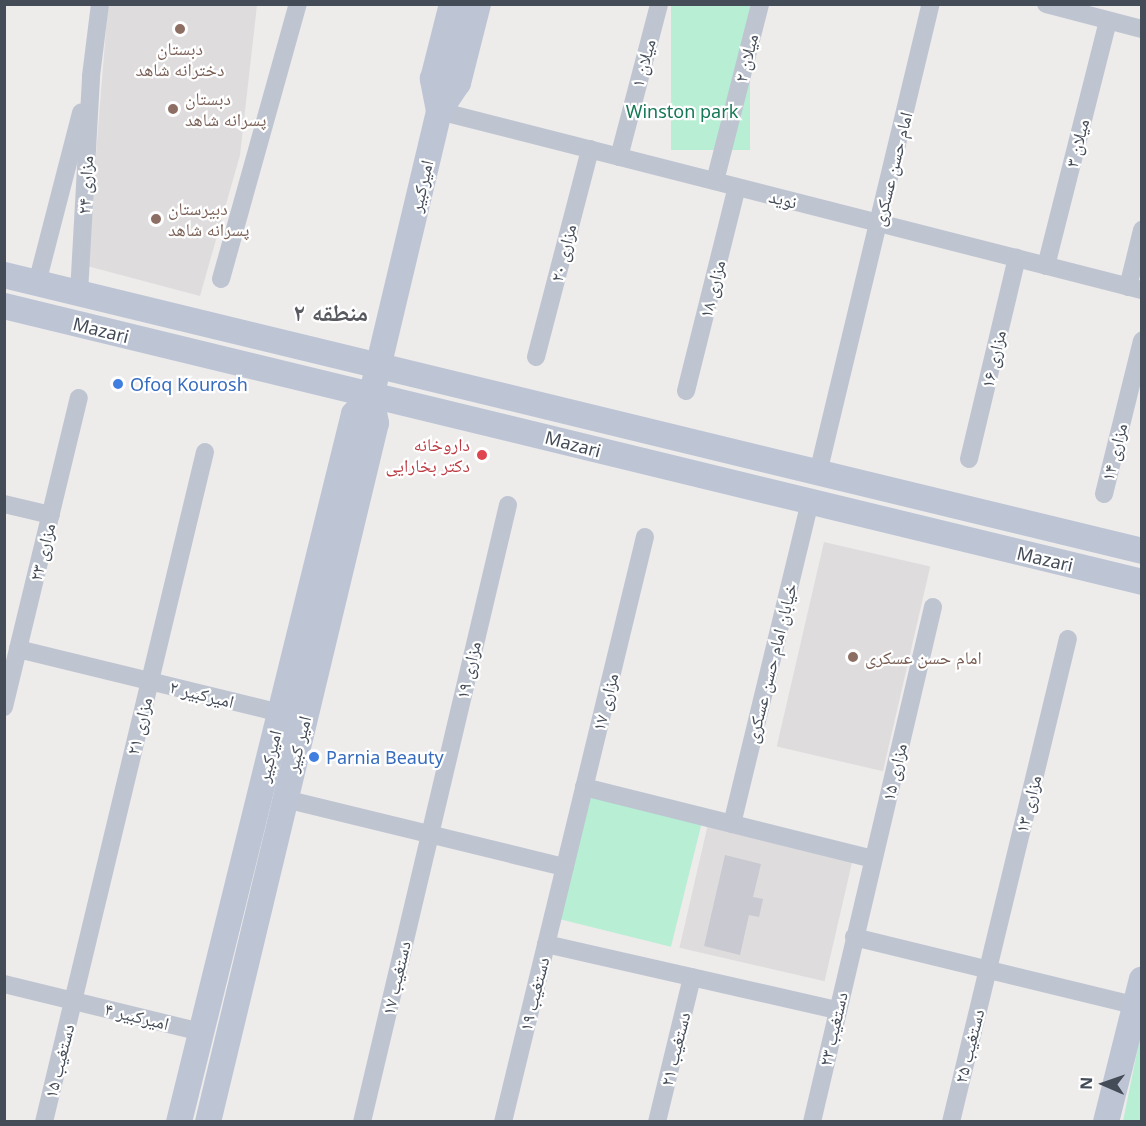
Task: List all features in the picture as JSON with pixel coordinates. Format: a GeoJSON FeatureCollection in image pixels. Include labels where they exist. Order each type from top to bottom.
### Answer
{"type":"FeatureCollection","features":[{"type":"Feature","properties":{"kind":"main road","name":"امیرکبیر"},"geometry":{"type":"LineString","coordinates":[[378,367],[439,111],[433,79],[452,4]]}},
{"type":"Feature","properties":{"kind":"main road"},"geometry":{"type":"LineString","coordinates":[[439,111],[458,83],[478,4]]}},
{"type":"Feature","properties":{"kind":"main road","name":"Mazari"},"geometry":{"type":"LineString","coordinates":[[4,275],[1142,551]]}},
{"type":"Feature","properties":{"kind":"main road","name":"Mazari"},"geometry":{"type":"LineString","coordinates":[[4,306],[371,397],[1142,582]]}},
{"type":"Feature","properties":{"kind":"main road","name":"امیر کبیر"},"geometry":{"type":"LineString","coordinates":[[208,1122],[376,423],[371,397],[378,367]]}},
{"type":"Feature","properties":{"kind":"main road","name":"امیرکبیر"},"geometry":{"type":"LineString","coordinates":[[179,1122],[354,414],[371,397]]}},
{"type":"Feature","properties":{"kind":"main road"},"geometry":{"type":"LineString","coordinates":[[973,542],[980,513]]}},
{"type":"Feature","properties":{"kind":"main road"},"geometry":{"type":"LineString","coordinates":[[234,899],[259,905]]}},
{"type":"Feature","properties":{"kind":"main road"},"geometry":{"type":"LineString","coordinates":[[1106,1122],[1138,1006],[1142,979]]}},
{"type":"Feature","properties":{"kind":"street"},"geometry":{"type":"LineString","coordinates":[[37,283],[91,76],[100,4]]}},
{"type":"Feature","properties":{"kind":"street"},"geometry":{"type":"LineString","coordinates":[[221,279],[298,4]]}},
{"type":"Feature","properties":{"kind":"street","name":"میلان ۱"},"geometry":{"type":"LineString","coordinates":[[619,157],[658,4]]}},
{"type":"Feature","properties":{"kind":"street","name":"میلان ۲"},"geometry":{"type":"LineString","coordinates":[[715,181],[760,4]]}},
{"type":"Feature","properties":{"kind":"street","name":"امام حسن عسکری"},"geometry":{"type":"LineString","coordinates":[[818,473],[931,4]]}},
{"type":"Feature","properties":{"kind":"street"},"geometry":{"type":"LineString","coordinates":[[1046,4],[1081,9],[1108,21],[1142,29]]}},
{"type":"Feature","properties":{"kind":"street","name":"میلان ۳"},"geometry":{"type":"LineString","coordinates":[[1046,266],[1108,21]]}},
{"type":"Feature","properties":{"kind":"street","name":"مزاری ۲۴"},"geometry":{"type":"LineString","coordinates":[[79,293],[91,76]]}},
{"type":"Feature","properties":{"kind":"street","name":"نوید"},"geometry":{"type":"LineString","coordinates":[[439,111],[1135,288]]}},
{"type":"Feature","properties":{"kind":"street","name":"مزاری ۲۰"},"geometry":{"type":"LineString","coordinates":[[536,357],[590,149]]}},
{"type":"Feature","properties":{"kind":"street","name":"مزاری ۱۸"},"geometry":{"type":"LineString","coordinates":[[686,392],[737,187]]}},
{"type":"Feature","properties":{"kind":"street"},"geometry":{"type":"LineString","coordinates":[[1135,288],[1142,230]]}},
{"type":"Feature","properties":{"kind":"street","name":"مزاری ۱۶"},"geometry":{"type":"LineString","coordinates":[[969,459],[1017,258]]}},
{"type":"Feature","properties":{"kind":"street","name":"مزاری ۱۴"},"geometry":{"type":"LineString","coordinates":[[1104,494],[1142,341]]}},
{"type":"Feature","properties":{"kind":"street","name":"مزاری ۲۳"},"geometry":{"type":"LineString","coordinates":[[4,707],[79,398]]}},
{"type":"Feature","properties":{"kind":"street","name":"مزاری ۲۱"},"geometry":{"type":"LineString","coordinates":[[73,1001],[205,452]]}},
{"type":"Feature","properties":{"kind":"street","name":"خیابان امام حسن عسکری"},"geometry":{"type":"LineString","coordinates":[[732,824],[810,502]]}},
{"type":"Feature","properties":{"kind":"street"},"geometry":{"type":"LineString","coordinates":[[4,504],[51,516]]}},
{"type":"Feature","properties":{"kind":"street","name":"مزاری ۱۹"},"geometry":{"type":"LineString","coordinates":[[429,834],[507,505]]}},
{"type":"Feature","properties":{"kind":"street","name":"مزاری ۱۷"},"geometry":{"type":"LineString","coordinates":[[565,867],[645,537]]}},
{"type":"Feature","properties":{"kind":"street","name":"مزاری ۱۵"},"geometry":{"type":"LineString","coordinates":[[854,937],[933,607]]}},
{"type":"Feature","properties":{"kind":"street","name":"مزاری ۱۳"},"geometry":{"type":"LineString","coordinates":[[988,970],[1068,639]]}},
{"type":"Feature","properties":{"kind":"street","name":"امیرکبیر ۲"},"geometry":{"type":"LineString","coordinates":[[18,649],[280,713]]}},
{"type":"Feature","properties":{"kind":"street"},"geometry":{"type":"LineString","coordinates":[[584,787],[873,859]]}},
{"type":"Feature","properties":{"kind":"street"},"geometry":{"type":"LineString","coordinates":[[285,799],[565,867]]}},
{"type":"Feature","properties":{"kind":"street","name":"دستغیب ۱۷"},"geometry":{"type":"LineString","coordinates":[[362,1122],[429,834]]}},
{"type":"Feature","properties":{"kind":"street","name":"دستغیب ۱۹"},"geometry":{"type":"LineString","coordinates":[[503,1122],[565,867]]}},
{"type":"Feature","properties":{"kind":"street"},"geometry":{"type":"LineString","coordinates":[[854,937],[1138,1006]]}},
{"type":"Feature","properties":{"kind":"street","name":"دستغیب ۲۳"},"geometry":{"type":"LineString","coordinates":[[812,1122],[854,937]]}},
{"type":"Feature","properties":{"kind":"street"},"geometry":{"type":"LineString","coordinates":[[546,944],[837,1010]]}},
{"type":"Feature","properties":{"kind":"street","name":"دستغیب ۲۵"},"geometry":{"type":"LineString","coordinates":[[951,1122],[988,970]]}},
{"type":"Feature","properties":{"kind":"street","name":"دستغیب ۲۱"},"geometry":{"type":"LineString","coordinates":[[657,1122],[692,977]]}},
{"type":"Feature","properties":{"kind":"street","name":"امیرکبیر ۴"},"geometry":{"type":"LineString","coordinates":[[4,984],[201,1032]]}},
{"type":"Feature","properties":{"kind":"street","name":"دستغیب ۱۵"},"geometry":{"type":"LineString","coordinates":[[44,1122],[73,1001]]}},
{"type":"Feature","properties":{"kind":"shaded area"},"geometry":{"type":"Polygon","coordinates":[[[108,5],[257,5],[240,155],[200,296],[87,266],[108,5]]]}},
{"type":"Feature","properties":{"kind":"shaded area","name":"امام حسن عسکری"},"geometry":{"type":"Polygon","coordinates":[[[824,542],[930,567],[883,771],[777,747],[824,542]]]}},
{"type":"Feature","properties":{"kind":"shaded area"},"geometry":{"type":"Polygon","coordinates":[[[708,824],[853,858],[825,981],[679,948],[708,824]]]}},
{"type":"Feature","properties":{"kind":"green space","name":"Winston park"},"geometry":{"type":"Polygon","coordinates":[[[671,5],[750,5],[750,150],[671,150],[671,5]]]}},
{"type":"Feature","properties":{"kind":"green space"},"geometry":{"type":"Polygon","coordinates":[[[591,796],[702,824],[671,947],[560,919],[591,796]]]}},
{"type":"Feature","properties":{"kind":"green space"},"geometry":{"type":"Polygon","coordinates":[[[1141,1033],[1141,1121],[1123,1121],[1141,1033]]]}},
{"type":"Feature","properties":{"kind":"building"},"geometry":{"type":"Polygon","coordinates":[[[725,855],[761,864],[753,897],[763,899],[759,917],[749,915],[740,955],[704,946],[725,855]]]}},
{"type":"Feature","properties":{"kind":"place","name":"دبستان دخترانه شاهد"},"geometry":{"type":"Point","coordinates":[180,29]}},
{"type":"Feature","properties":{"kind":"place","name":"دبستان پسرانه شاهد"},"geometry":{"type":"Point","coordinates":[173,109]}},
{"type":"Feature","properties":{"kind":"place","name":"دبیرستان پسرانه شاهد"},"geometry":{"type":"Point","coordinates":[156,219]}},
{"type":"Feature","properties":{"kind":"place","name":"Ofoq Kourosh"},"geometry":{"type":"Point","coordinates":[118,384]}},
{"type":"Feature","properties":{"kind":"place","name":"داروخانه دکتر بخارایی"},"geometry":{"type":"Point","coordinates":[482,455]}},
{"type":"Feature","properties":{"kind":"place","name":"امام حسن عسکری"},"geometry":{"type":"Point","coordinates":[853,657]}},
{"type":"Feature","properties":{"kind":"place","name":"Parnia Beauty"},"geometry":{"type":"Point","coordinates":[314,757]}},
{"type":"Feature","properties":{"kind":"district","name":"منطقه ۲"},"geometry":{"type":"Point","coordinates":[331,312]}}]}
